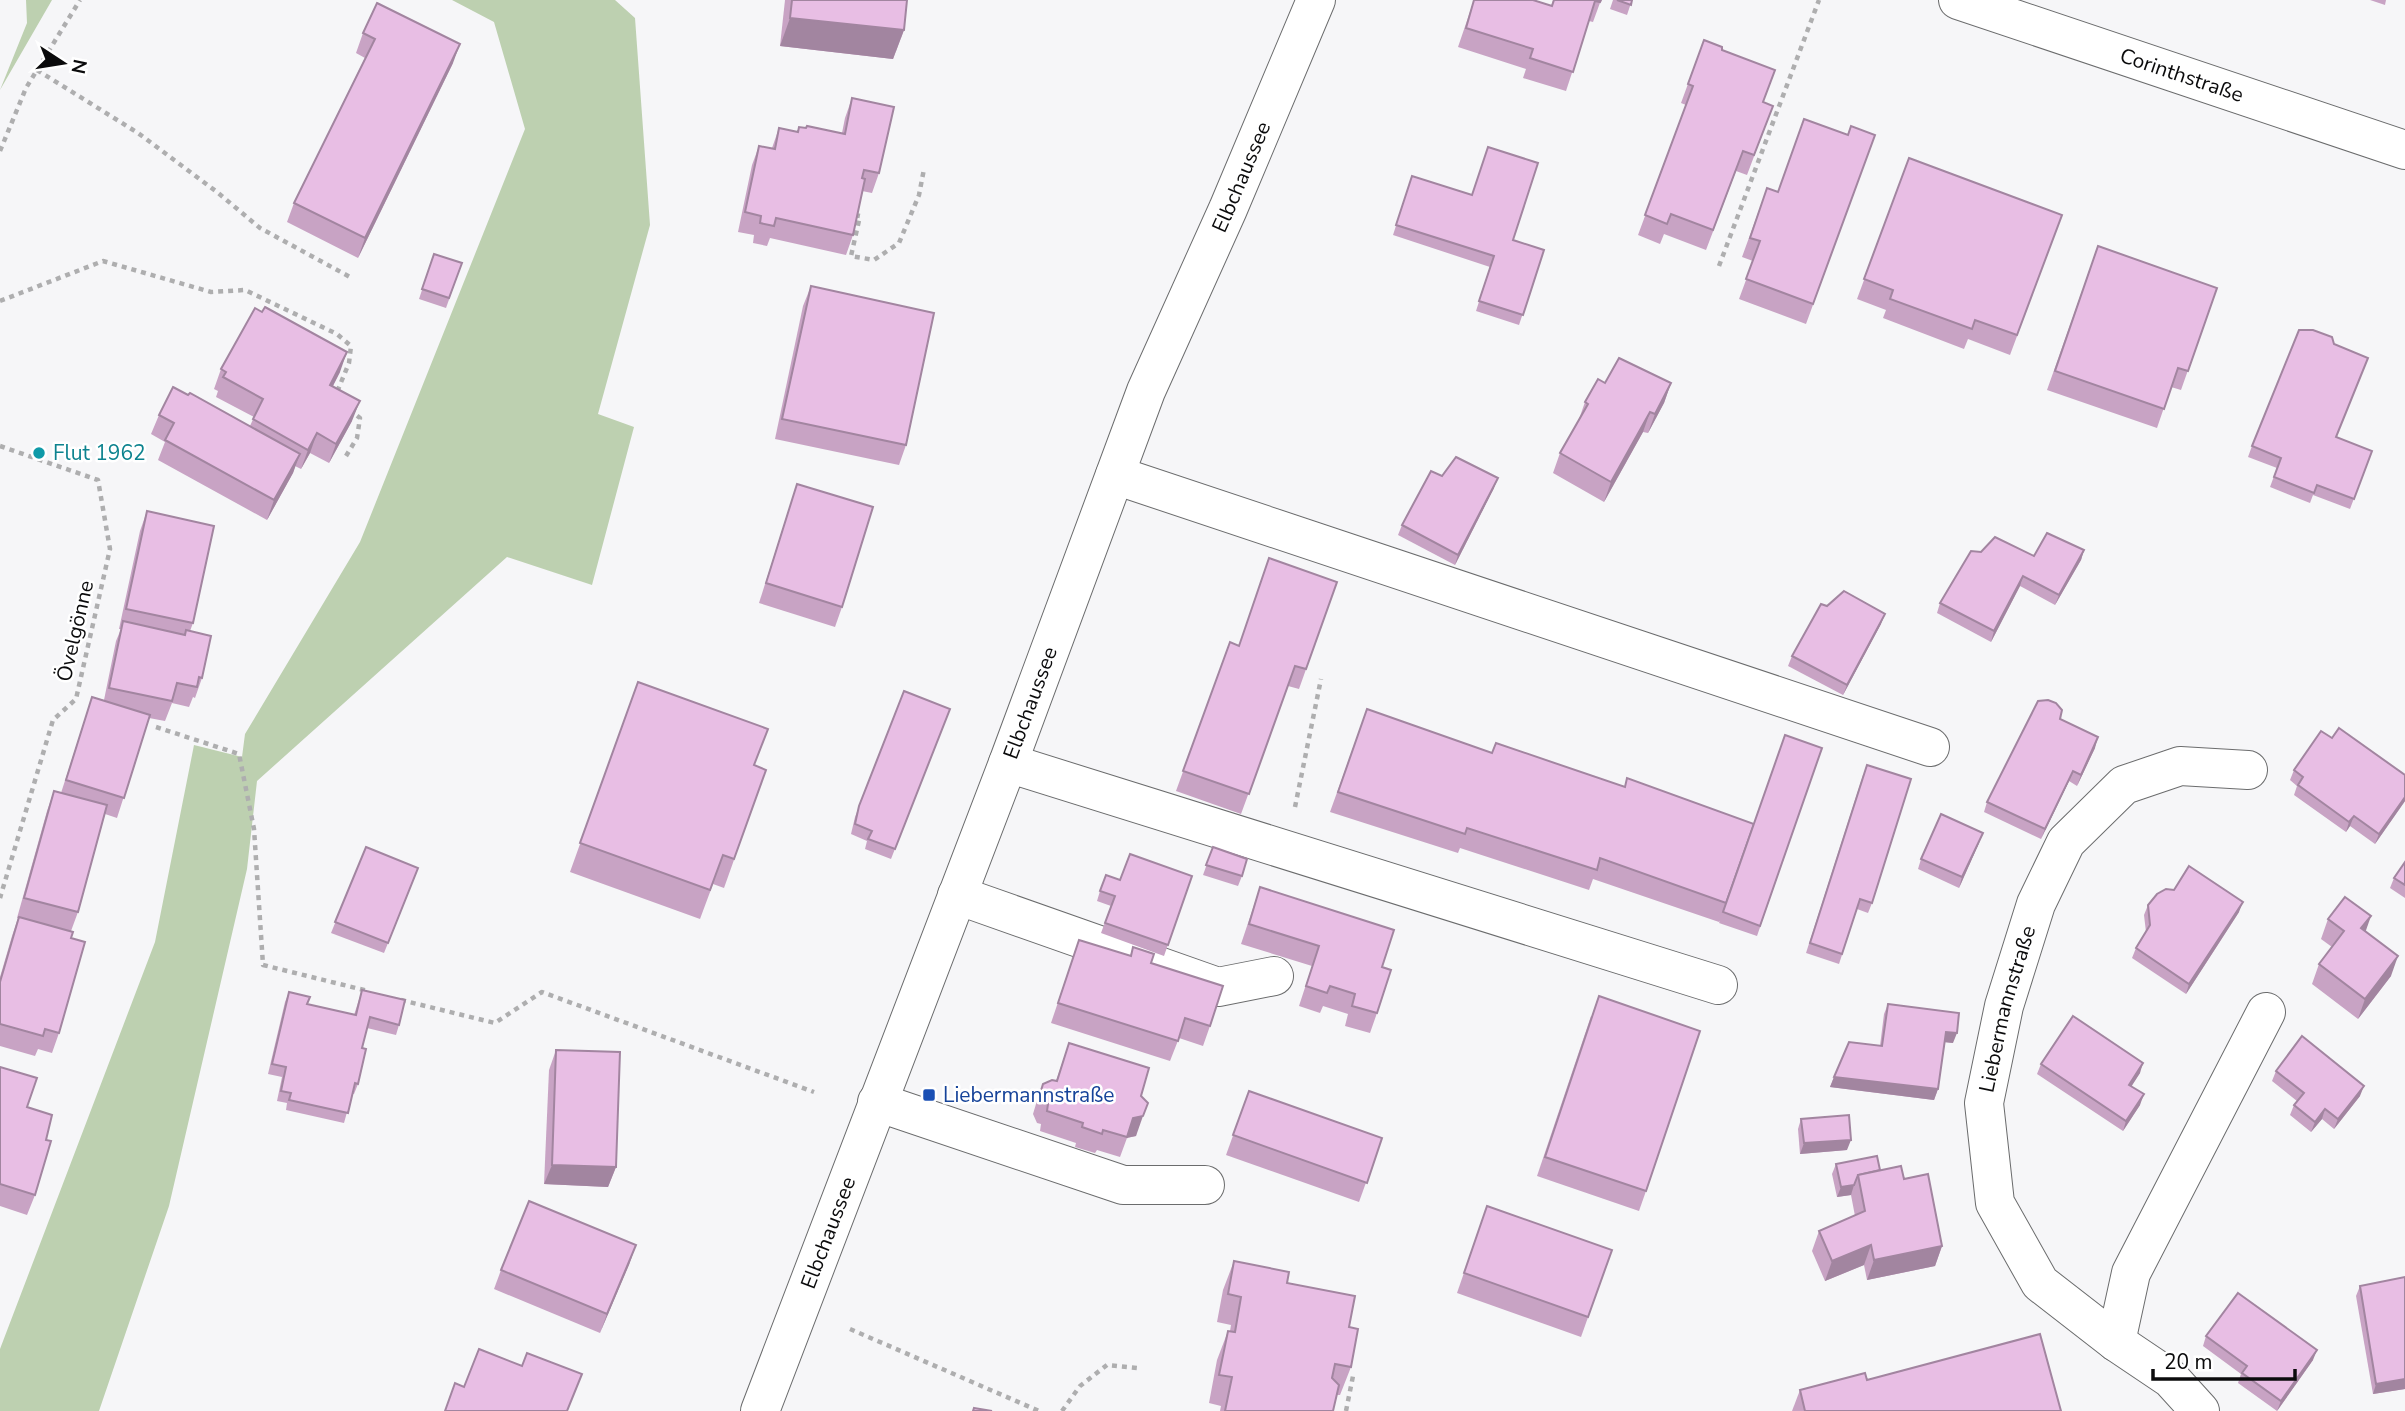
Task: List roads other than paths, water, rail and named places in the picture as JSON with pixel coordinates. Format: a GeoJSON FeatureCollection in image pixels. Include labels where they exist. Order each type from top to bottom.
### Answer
{"type":"FeatureCollection","features":[{"type":"Feature","properties":{"kind":"main road","name":"Elbchaussee"},"geometry":{"type":"LineString","coordinates":[[760,1411],[1008,763],[1146,391],[1228,209],[1316,0]]}},
{"type":"Feature","properties":{"kind":"main road","name":"Corinthstraße"},"geometry":{"type":"LineString","coordinates":[[1958,0],[2405,150]]}},
{"type":"Feature","properties":{"kind":"main road"},"geometry":{"type":"LineString","coordinates":[[1115,475],[1930,747]]}},
{"type":"Feature","properties":{"kind":"main road"},"geometry":{"type":"LineString","coordinates":[[1008,763],[1718,985]]}},
{"type":"Feature","properties":{"kind":"main road","name":"Liebermannstraße"},"geometry":{"type":"LineString","coordinates":[[2200,1411],[2171,1379],[2116,1342],[2040,1283],[1995,1203],[1984,1103],[2004,1006],[2036,904],[2066,842],[2124,785],[2180,766],[2248,770]]}},
{"type":"Feature","properties":{"kind":"main road"},"geometry":{"type":"LineString","coordinates":[[957,895],[1218,987],[1274,976]]}},
{"type":"Feature","properties":{"kind":"main road"},"geometry":{"type":"LineString","coordinates":[[2116,1342],[2131,1273],[2266,1012]]}},
{"type":"Feature","properties":{"kind":"main road"},"geometry":{"type":"LineString","coordinates":[[877,1102],[1123,1185],[1205,1185]]}},
{"type":"Feature","properties":{"kind":"place","name":"Flut 1962"},"geometry":{"type":"Point","coordinates":[39,453]}},
{"type":"Feature","properties":{"kind":"place","name":"Liebermannstraße"},"geometry":{"type":"Point","coordinates":[929,1095]}}]}
